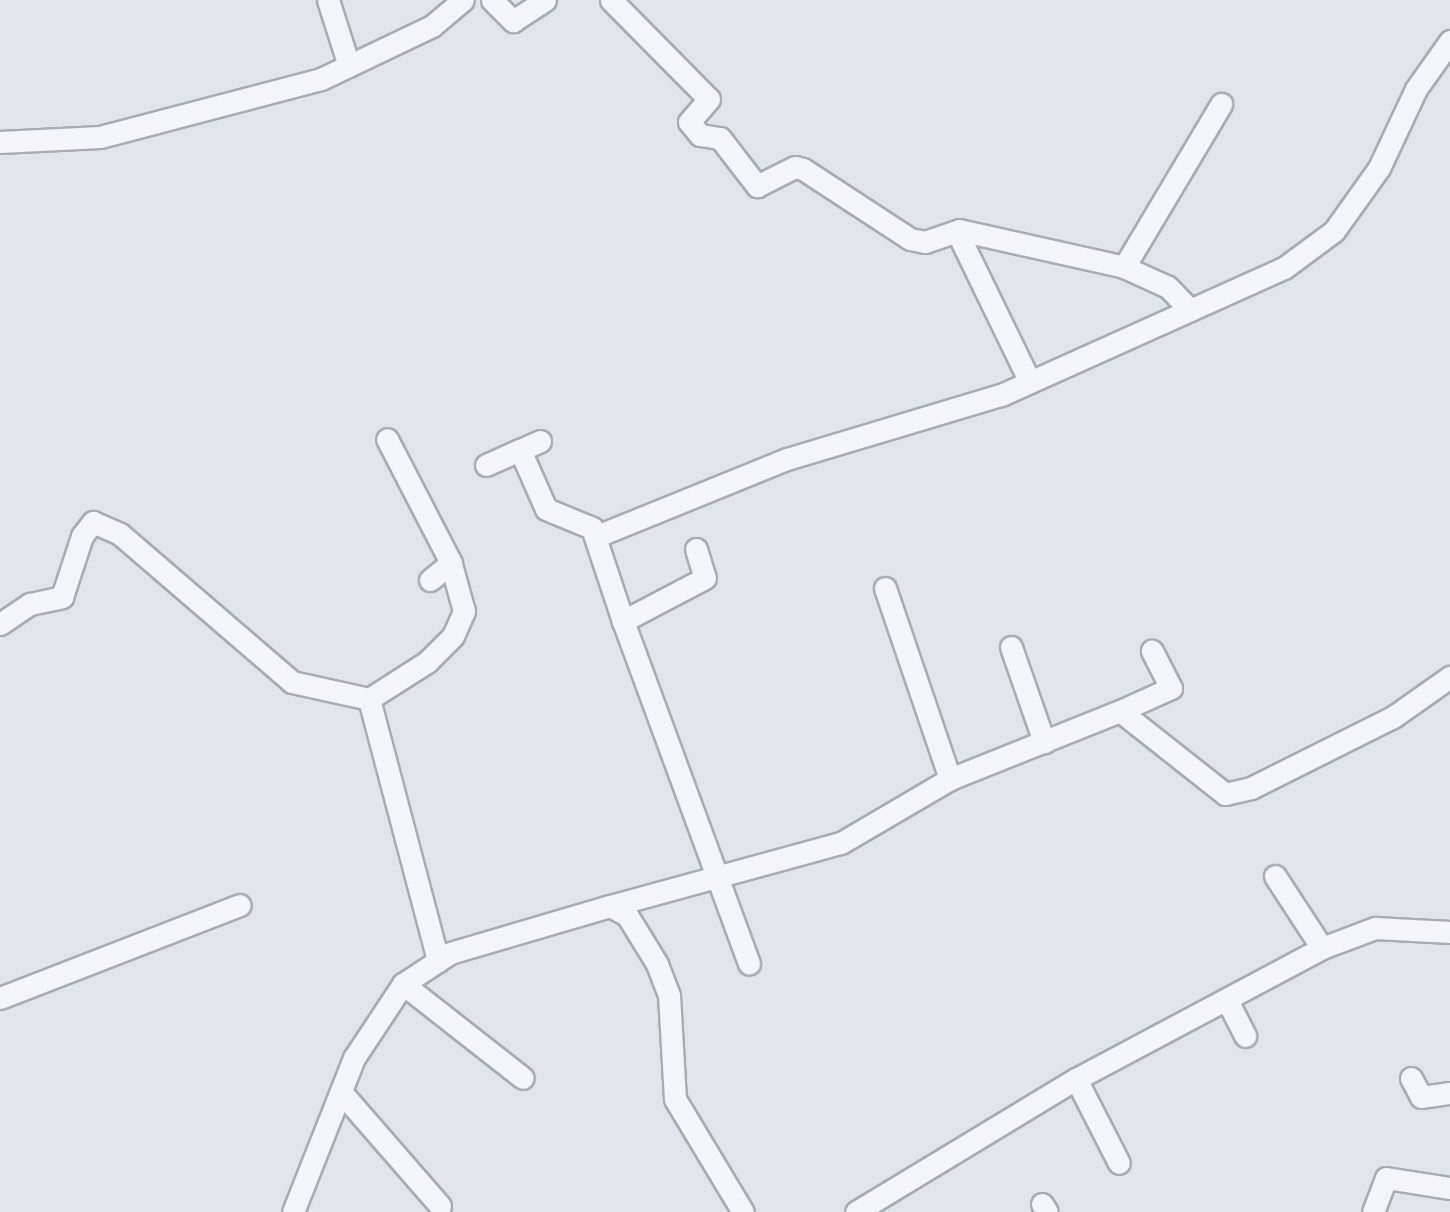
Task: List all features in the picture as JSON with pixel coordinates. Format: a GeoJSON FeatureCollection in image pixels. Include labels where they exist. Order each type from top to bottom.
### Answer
{"type":"FeatureCollection","features":[{"type":"Feature","properties":{"kind":"street"},"geometry":{"type":"LineString","coordinates":[[328,0],[349,66]]}},
{"type":"Feature","properties":{"kind":"street"},"geometry":{"type":"LineString","coordinates":[[0,142],[100,137],[321,79],[432,26],[463,0]]}},
{"type":"Feature","properties":{"kind":"street"},"geometry":{"type":"LineString","coordinates":[[492,0],[513,21],[545,0]]}},
{"type":"Feature","properties":{"kind":"street"},"geometry":{"type":"LineString","coordinates":[[611,0],[709,99],[689,122],[699,135],[720,138],[757,186],[795,167],[910,239],[925,242],[960,230],[1124,267],[1168,287],[1190,310]]}},
{"type":"Feature","properties":{"kind":"street"},"geometry":{"type":"LineString","coordinates":[[597,536],[787,459],[866,440],[1030,382],[1284,268],[1334,231],[1379,168],[1416,89],[1450,41]]}},
{"type":"Feature","properties":{"kind":"street"},"geometry":{"type":"LineString","coordinates":[[1124,267],[1221,104]]}},
{"type":"Feature","properties":{"kind":"street"},"geometry":{"type":"LineString","coordinates":[[960,239],[1030,382]]}},
{"type":"Feature","properties":{"kind":"street"},"geometry":{"type":"LineString","coordinates":[[5,614],[30,604],[62,597],[82,536],[93,522],[120,534],[292,682],[369,699],[427,663],[461,625],[464,598],[451,563],[387,439]]}},
{"type":"Feature","properties":{"kind":"street"},"geometry":{"type":"LineString","coordinates":[[485,465],[540,440]]}},
{"type":"Feature","properties":{"kind":"street"},"geometry":{"type":"LineString","coordinates":[[520,450],[546,509],[587,523],[597,536],[623,621],[713,877],[749,964]]}},
{"type":"Feature","properties":{"kind":"street"},"geometry":{"type":"LineString","coordinates":[[623,621],[705,578],[696,549]]}},
{"type":"Feature","properties":{"kind":"street"},"geometry":{"type":"LineString","coordinates":[[430,580],[451,563]]}},
{"type":"Feature","properties":{"kind":"street"},"geometry":{"type":"LineString","coordinates":[[885,588],[950,779]]}},
{"type":"Feature","properties":{"kind":"street"},"geometry":{"type":"LineString","coordinates":[[1011,647],[1044,743]]}},
{"type":"Feature","properties":{"kind":"street"},"geometry":{"type":"LineString","coordinates":[[293,1212],[354,1058],[403,984],[438,961],[610,906],[841,843],[950,779],[1044,743],[1171,688],[1152,651]]}},
{"type":"Feature","properties":{"kind":"street"},"geometry":{"type":"LineString","coordinates":[[1120,711],[1225,794],[1251,788],[1393,717],[1449,683]]}},
{"type":"Feature","properties":{"kind":"street"},"geometry":{"type":"LineString","coordinates":[[369,699],[438,961]]}},
{"type":"Feature","properties":{"kind":"street"},"geometry":{"type":"LineString","coordinates":[[1275,876],[1322,948]]}},
{"type":"Feature","properties":{"kind":"street"},"geometry":{"type":"LineString","coordinates":[[0,998],[240,905]]}},
{"type":"Feature","properties":{"kind":"street"},"geometry":{"type":"LineString","coordinates":[[610,906],[626,915],[657,964],[668,995],[675,1099],[743,1212]]}},
{"type":"Feature","properties":{"kind":"street"},"geometry":{"type":"LineString","coordinates":[[856,1212],[1076,1079],[1227,1002],[1322,948],[1375,928],[1450,932]]}},
{"type":"Feature","properties":{"kind":"street"},"geometry":{"type":"LineString","coordinates":[[403,984],[523,1078]]}},
{"type":"Feature","properties":{"kind":"street"},"geometry":{"type":"LineString","coordinates":[[1227,1002],[1245,1036]]}},
{"type":"Feature","properties":{"kind":"street"},"geometry":{"type":"LineString","coordinates":[[1411,1078],[1421,1097],[1450,1093]]}},
{"type":"Feature","properties":{"kind":"street"},"geometry":{"type":"LineString","coordinates":[[1076,1079],[1119,1163]]}},
{"type":"Feature","properties":{"kind":"street"},"geometry":{"type":"LineString","coordinates":[[341,1092],[440,1206]]}},
{"type":"Feature","properties":{"kind":"street"},"geometry":{"type":"LineString","coordinates":[[1373,1212],[1386,1178],[1450,1188]]}}]}
